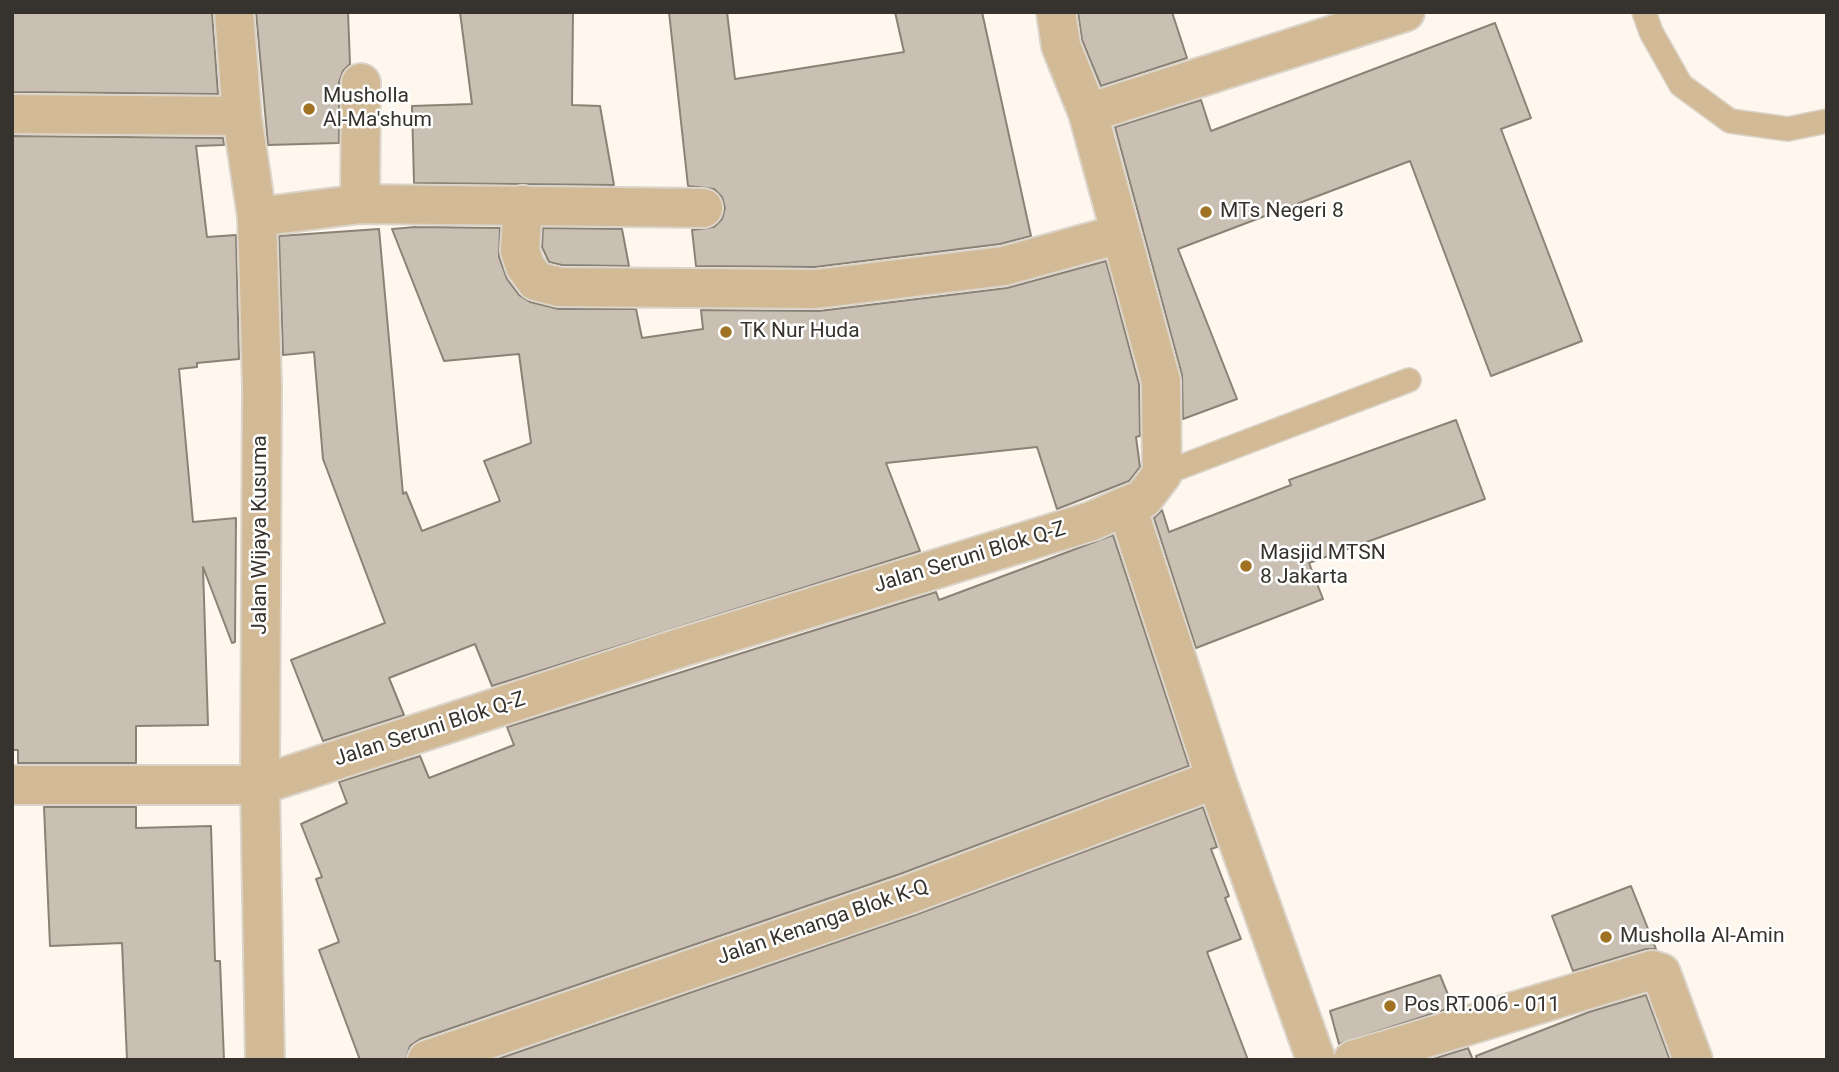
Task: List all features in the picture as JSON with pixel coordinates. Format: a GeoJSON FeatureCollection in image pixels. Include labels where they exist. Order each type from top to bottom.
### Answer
{"type":"FeatureCollection","features":[{"type":"Feature","properties":{"kind":"street","name":"Jalan Wijaya Kusuma"},"geometry":{"type":"LineString","coordinates":[[234,12],[242,116],[257,217],[262,386],[260,785],[265,1060]]}},
{"type":"Feature","properties":{"kind":"street"},"geometry":{"type":"LineString","coordinates":[[1056,12],[1065,57],[1088,113],[1161,381],[1163,474]]}},
{"type":"Feature","properties":{"kind":"street"},"geometry":{"type":"LineString","coordinates":[[1088,113],[1405,12]]}},
{"type":"Feature","properties":{"kind":"street"},"geometry":{"type":"LineString","coordinates":[[360,204],[361,83]]}},
{"type":"Feature","properties":{"kind":"street"},"geometry":{"type":"LineString","coordinates":[[12,114],[242,116]]}},
{"type":"Feature","properties":{"kind":"street"},"geometry":{"type":"LineString","coordinates":[[257,217],[360,204],[704,208]]}},
{"type":"Feature","properties":{"kind":"street"},"geometry":{"type":"LineString","coordinates":[[523,205],[520,250],[524,266],[536,281],[559,287],[816,289],[1004,267],[1120,234]]}},
{"type":"Feature","properties":{"kind":"street","name":"Jalan Seruni Blok Q-Z"},"geometry":{"type":"LineString","coordinates":[[12,785],[260,785],[673,650],[1092,521],[1143,499],[1163,474]]}},
{"type":"Feature","properties":{"kind":"street"},"geometry":{"type":"LineString","coordinates":[[1121,508],[1129,513],[1216,779],[1316,1060]]}},
{"type":"Feature","properties":{"kind":"street","name":"Jalan Kenanga Blok K-Q"},"geometry":{"type":"LineString","coordinates":[[426,1060],[907,895],[1216,779]]}},
{"type":"Feature","properties":{"kind":"street"},"geometry":{"type":"LineString","coordinates":[[1353,1060],[1652,970],[1661,973],[1693,1060]]}},
{"type":"Feature","properties":{"kind":"lane"},"geometry":{"type":"LineString","coordinates":[[1644,12],[1651,32],[1681,85],[1730,121],[1788,129],[1827,121]]}},
{"type":"Feature","properties":{"kind":"lane"},"geometry":{"type":"LineString","coordinates":[[1163,474],[1409,380]]}},
{"type":"Feature","properties":{"kind":"building"},"geometry":{"type":"Polygon","coordinates":[[[12,12],[212,12],[218,94],[12,92],[12,12]]]}},
{"type":"Feature","properties":{"kind":"building"},"geometry":{"type":"Polygon","coordinates":[[[256,12],[348,12],[350,64],[343,71],[339,82],[339,143],[268,145],[256,12]]]}},
{"type":"Feature","properties":{"kind":"building"},"geometry":{"type":"Polygon","coordinates":[[[460,12],[573,12],[572,105],[600,106],[614,185],[414,183],[412,106],[472,104],[460,12]]]}},
{"type":"Feature","properties":{"kind":"building"},"geometry":{"type":"Polygon","coordinates":[[[669,12],[727,12],[735,79],[904,52],[895,12],[982,12],[1031,236],[1000,244],[815,267],[696,266],[692,230],[714,227],[722,219],[725,208],[722,197],[714,189],[688,186],[669,12]]]}},
{"type":"Feature","properties":{"kind":"building"},"geometry":{"type":"Polygon","coordinates":[[[1078,12],[1172,12],[1187,58],[1101,86],[1082,40],[1078,12]]]}},
{"type":"Feature","properties":{"kind":"building","name":"MTs Negeri 8"},"geometry":{"type":"Polygon","coordinates":[[[1495,23],[1531,118],[1501,129],[1582,341],[1491,376],[1410,161],[1178,249],[1237,399],[1183,419],[1182,375],[1115,127],[1201,100],[1211,131],[1495,23]]]}},
{"type":"Feature","properties":{"kind":"building"},"geometry":{"type":"Polygon","coordinates":[[[12,136],[223,138],[224,145],[196,146],[207,237],[236,235],[239,359],[197,363],[197,367],[179,369],[193,522],[236,518],[235,642],[232,643],[203,567],[208,725],[136,726],[136,763],[18,763],[18,750],[12,750],[12,136]]]}},
{"type":"Feature","properties":{"kind":"building"},"geometry":{"type":"Polygon","coordinates":[[[500,228],[499,257],[507,279],[519,295],[530,302],[559,309],[636,309],[642,338],[703,329],[701,310],[819,311],[1007,288],[1106,261],[1139,384],[1140,436],[1136,437],[1140,467],[1129,481],[1057,509],[1037,447],[886,463],[920,551],[492,686],[475,644],[389,678],[404,715],[323,741],[291,660],[385,623],[323,459],[314,352],[283,355],[279,236],[379,229],[403,494],[406,492],[422,531],[500,501],[484,461],[531,443],[519,354],[444,361],[392,229],[500,228]]]}},
{"type":"Feature","properties":{"kind":"building"},"geometry":{"type":"Polygon","coordinates":[[[543,228],[622,229],[629,266],[562,265],[549,262],[542,247],[543,228]]]}},
{"type":"Feature","properties":{"kind":"building"},"geometry":{"type":"Polygon","coordinates":[[[1456,420],[1485,499],[1309,563],[1323,599],[1196,648],[1154,518],[1162,510],[1169,532],[1291,485],[1289,480],[1456,420]]]}},
{"type":"Feature","properties":{"kind":"building"},"geometry":{"type":"Polygon","coordinates":[[[1113,535],[1189,766],[900,874],[420,1039],[410,1046],[406,1060],[360,1060],[319,950],[339,942],[316,879],[322,877],[301,824],[347,803],[339,782],[420,756],[429,778],[514,745],[507,727],[936,592],[939,600],[1113,535]]]}},
{"type":"Feature","properties":{"kind":"building"},"geometry":{"type":"Polygon","coordinates":[[[44,807],[136,807],[136,828],[211,826],[215,961],[220,961],[224,1060],[127,1060],[122,943],[50,946],[44,807]]]}},
{"type":"Feature","properties":{"kind":"building"},"geometry":{"type":"Polygon","coordinates":[[[1203,807],[1217,847],[1211,849],[1229,896],[1225,898],[1241,939],[1207,952],[1248,1060],[495,1060],[915,915],[1203,807]]]}},
{"type":"Feature","properties":{"kind":"building","name":"Musholla Al-Amin"},"geometry":{"type":"Polygon","coordinates":[[[1631,886],[1656,949],[1646,949],[1573,971],[1552,916],[1631,886]]]}},
{"type":"Feature","properties":{"kind":"building","name":"Pos RT.006 - 011"},"geometry":{"type":"Polygon","coordinates":[[[1440,975],[1453,1007],[1339,1044],[1330,1011],[1440,975]]]}},
{"type":"Feature","properties":{"kind":"building"},"geometry":{"type":"Polygon","coordinates":[[[1646,995],[1670,1060],[1477,1060],[1476,1056],[1589,1012],[1646,995]]]}},
{"type":"Feature","properties":{"kind":"building"},"geometry":{"type":"Polygon","coordinates":[[[1468,1048],[1473,1060],[1430,1060],[1468,1048]]]}},
{"type":"Feature","properties":{"kind":"place","name":"Musholla Al-Ma'shum"},"geometry":{"type":"Point","coordinates":[309,109]}},
{"type":"Feature","properties":{"kind":"place","name":"MTs Negeri 8"},"geometry":{"type":"Point","coordinates":[1206,212]}},
{"type":"Feature","properties":{"kind":"place","name":"TK Nur Huda"},"geometry":{"type":"Point","coordinates":[726,332]}},
{"type":"Feature","properties":{"kind":"place","name":"Masjid MTSN 8 Jakarta"},"geometry":{"type":"Point","coordinates":[1246,566]}},
{"type":"Feature","properties":{"kind":"place","name":"Musholla Al-Amin"},"geometry":{"type":"Point","coordinates":[1606,937]}},
{"type":"Feature","properties":{"kind":"place","name":"Pos RT.006 - 011"},"geometry":{"type":"Point","coordinates":[1390,1006]}}]}
